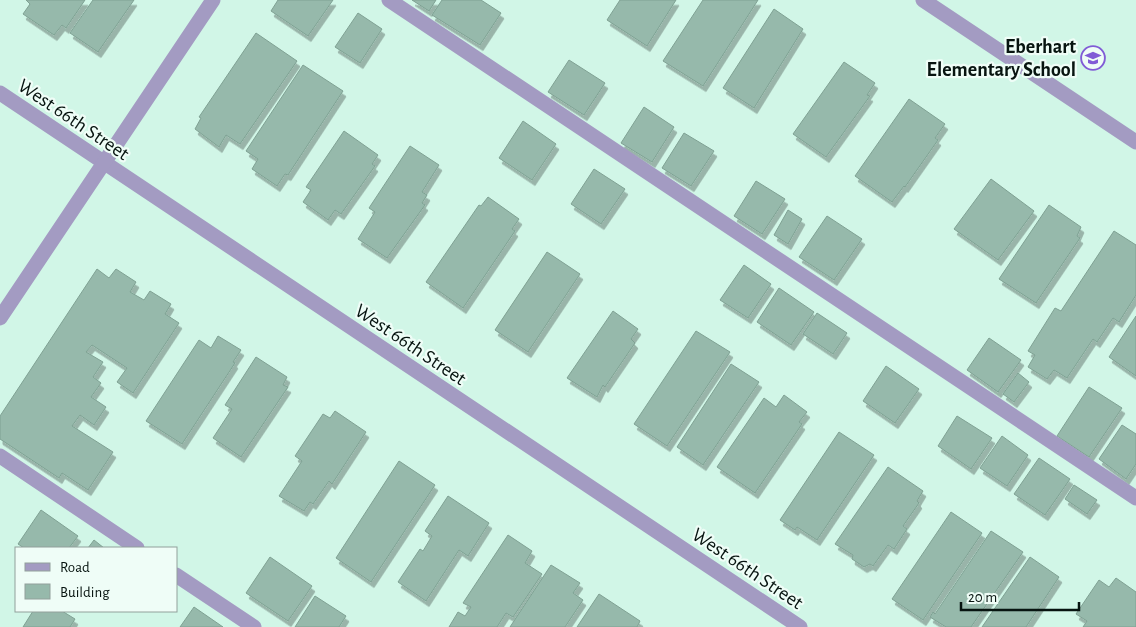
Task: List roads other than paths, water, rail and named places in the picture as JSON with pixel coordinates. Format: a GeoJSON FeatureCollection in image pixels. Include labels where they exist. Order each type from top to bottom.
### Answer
{"type":"FeatureCollection","features":[{"type":"Feature","properties":{"kind":"street"},"geometry":{"type":"LineString","coordinates":[[0,318],[213,0]]}},
{"type":"Feature","properties":{"kind":"street"},"geometry":{"type":"LineString","coordinates":[[389,0],[1136,498]]}},
{"type":"Feature","properties":{"kind":"street"},"geometry":{"type":"LineString","coordinates":[[923,0],[1136,142]]}},
{"type":"Feature","properties":{"kind":"street","name":"West 66th Street"},"geometry":{"type":"LineString","coordinates":[[0,93],[800,627]]}},
{"type":"Feature","properties":{"kind":"street"},"geometry":{"type":"LineString","coordinates":[[0,456],[136,547]]}},
{"type":"Feature","properties":{"kind":"street"},"geometry":{"type":"LineString","coordinates":[[178,576],[254,627]]}},
{"type":"Feature","properties":{"kind":"place","name":"Eberhart Elementary School"},"geometry":{"type":"Point","coordinates":[1093,58]}}]}
